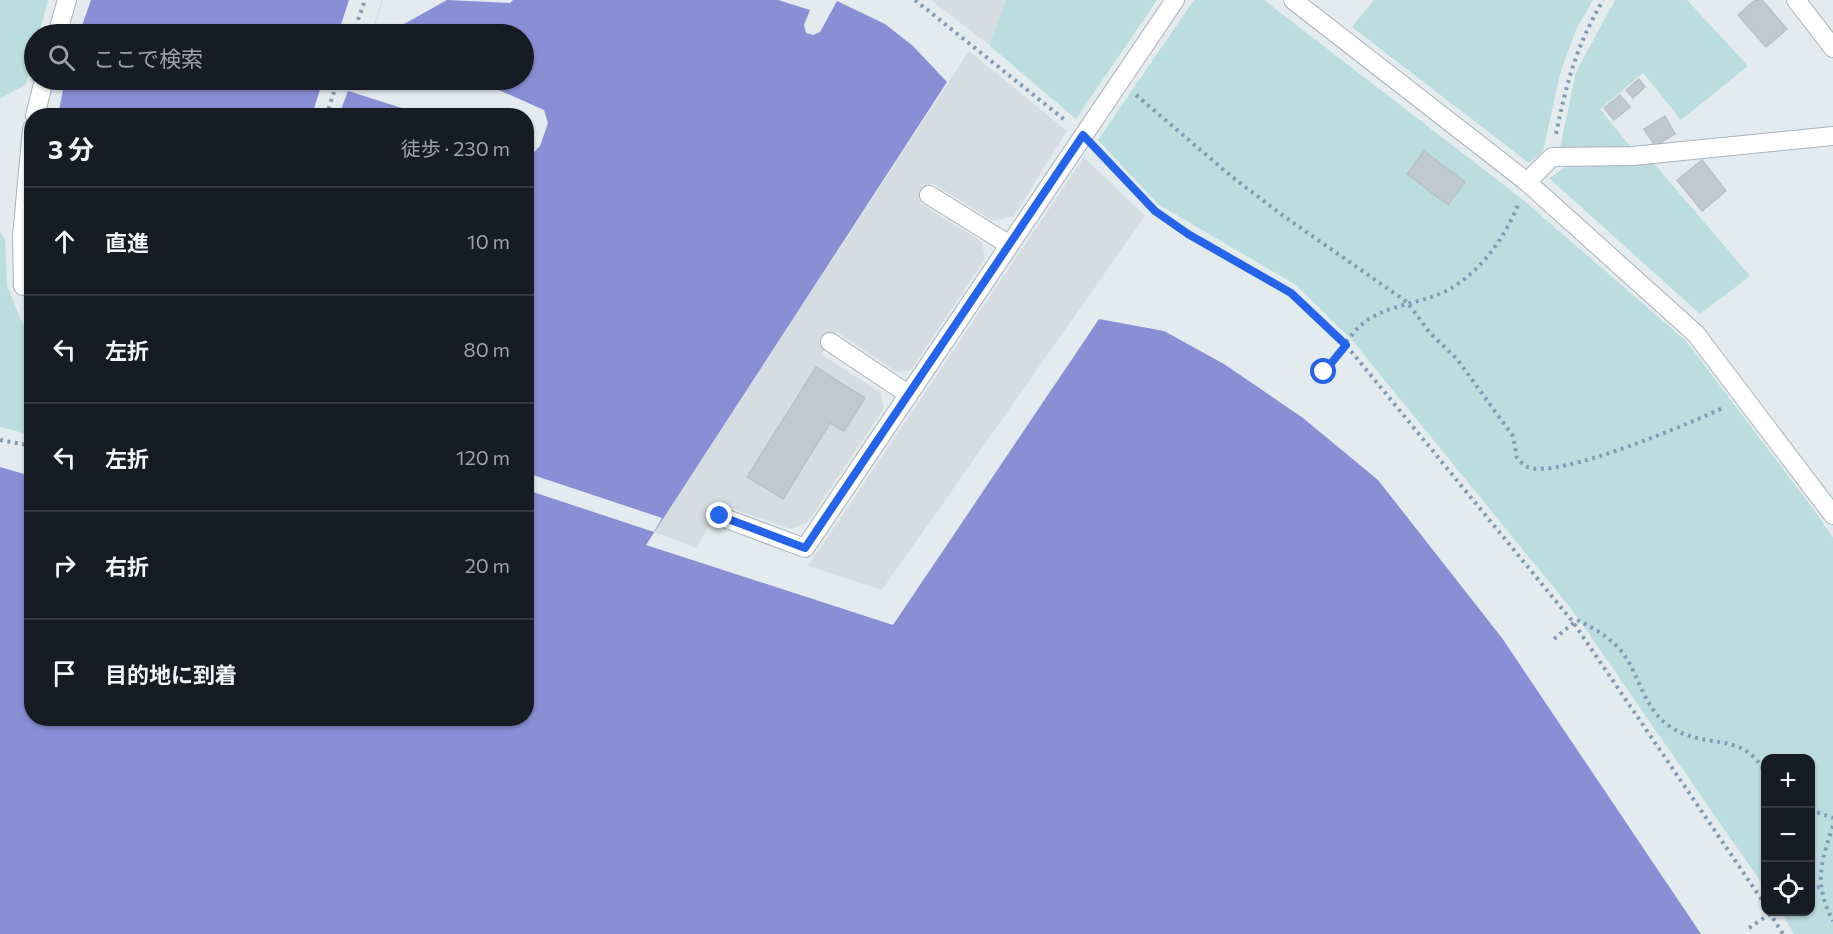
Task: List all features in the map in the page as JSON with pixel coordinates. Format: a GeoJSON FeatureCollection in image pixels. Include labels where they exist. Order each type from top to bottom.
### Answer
{"type":"FeatureCollection","features":[{"type":"Feature","properties":{"kind":"street"},"geometry":{"type":"LineString","coordinates":[[60,24],[68,0]]}},
{"type":"Feature","properties":{"kind":"street"},"geometry":{"type":"LineString","coordinates":[[720,516],[805,548],[1008,244],[1175,0]]}},
{"type":"Feature","properties":{"kind":"street"},"geometry":{"type":"LineString","coordinates":[[1293,0],[1527,182],[1696,334],[1833,515]]}},
{"type":"Feature","properties":{"kind":"street"},"geometry":{"type":"LineString","coordinates":[[1796,0],[1833,48]]}},
{"type":"Feature","properties":{"kind":"street"},"geometry":{"type":"LineString","coordinates":[[37,108],[42,90]]}},
{"type":"Feature","properties":{"kind":"street"},"geometry":{"type":"LineString","coordinates":[[1527,182],[1552,157],[1632,156],[1833,136]]}},
{"type":"Feature","properties":{"kind":"street"},"geometry":{"type":"LineString","coordinates":[[929,195],[1008,244]]}},
{"type":"Feature","properties":{"kind":"street"},"geometry":{"type":"LineString","coordinates":[[23,286],[21,236],[24,207]]}},
{"type":"Feature","properties":{"kind":"street"},"geometry":{"type":"LineString","coordinates":[[830,342],[908,394]]}},
{"type":"Feature","properties":{"kind":"path"},"geometry":{"type":"LineString","coordinates":[[357,24],[365,0]]}},
{"type":"Feature","properties":{"kind":"path"},"geometry":{"type":"LineString","coordinates":[[915,0],[1083,135],[1155,211],[1188,234],[1291,293],[1346,345],[1573,622],[1761,899]]}},
{"type":"Feature","properties":{"kind":"path"},"geometry":{"type":"LineString","coordinates":[[1552,157],[1569,71],[1583,34],[1603,0]]}},
{"type":"Feature","properties":{"kind":"path"},"geometry":{"type":"LineString","coordinates":[[1119,82],[1231,176],[1282,215],[1407,302],[1430,333],[1457,359],[1513,436],[1517,459],[1529,468],[1555,468],[1659,437],[1744,399]]}},
{"type":"Feature","properties":{"kind":"path"},"geometry":{"type":"LineString","coordinates":[[329,108],[335,90]]}},
{"type":"Feature","properties":{"kind":"path"},"geometry":{"type":"LineString","coordinates":[[1324,372],[1361,325],[1394,306],[1445,291],[1483,263],[1509,227],[1527,182]]}},
{"type":"Feature","properties":{"kind":"path"},"geometry":{"type":"LineString","coordinates":[[0,440],[24,444]]}},
{"type":"Feature","properties":{"kind":"path"},"geometry":{"type":"LineString","coordinates":[[1554,639],[1577,620],[1593,628],[1612,641],[1626,659],[1646,700],[1666,724],[1689,737],[1741,746],[1757,759],[1761,766]]}},
{"type":"Feature","properties":{"kind":"path"},"geometry":{"type":"LineString","coordinates":[[1815,812],[1833,818]]}},
{"type":"Feature","properties":{"kind":"path"},"geometry":{"type":"LineString","coordinates":[[1833,826],[1822,858],[1819,887],[1833,921]]}},
{"type":"Feature","properties":{"kind":"path"},"geometry":{"type":"LineString","coordinates":[[1815,888],[1819,887]]}},
{"type":"Feature","properties":{"kind":"path"},"geometry":{"type":"LineString","coordinates":[[1749,928],[1766,916]]}},
{"type":"Feature","properties":{"kind":"path"},"geometry":{"type":"LineString","coordinates":[[1773,916],[1783,934]]}},
{"type":"Feature","properties":{"kind":"shaded area"},"geometry":{"type":"Polygon","coordinates":[[[0,0],[48,0],[42,24],[24,24],[24,85],[0,99],[0,0]]]}},
{"type":"Feature","properties":{"kind":"shaded area"},"geometry":{"type":"Polygon","coordinates":[[[931,0],[1006,0],[989,45],[931,0]]]}},
{"type":"Feature","properties":{"kind":"shaded area"},"geometry":{"type":"Polygon","coordinates":[[[1006,0],[1157,0],[1076,119],[989,45],[1006,0]]]}},
{"type":"Feature","properties":{"kind":"shaded area"},"geometry":{"type":"Polygon","coordinates":[[[1194,0],[1264,0],[1522,199],[1686,341],[1833,538],[1833,934],[1794,934],[1783,916],[1815,916],[1815,754],[1761,754],[1761,882],[1573,611],[1351,339],[1296,285],[1158,204],[1098,140],[1194,0]]]}},
{"type":"Feature","properties":{"kind":"shaded area"},"geometry":{"type":"Polygon","coordinates":[[[1374,0],[1593,0],[1576,30],[1561,70],[1543,151],[1529,163],[1352,27],[1374,0]]]}},
{"type":"Feature","properties":{"kind":"shaded area"},"geometry":{"type":"Polygon","coordinates":[[[1615,0],[1687,0],[1748,66],[1681,120],[1643,73],[1600,109],[1633,150],[1560,148],[1576,72],[1615,0]]]}},
{"type":"Feature","properties":{"kind":"shaded area"},"geometry":{"type":"Polygon","coordinates":[[[969,51],[1067,131],[1014,216],[993,221],[932,183],[920,203],[982,242],[985,259],[911,370],[897,372],[837,332],[821,354],[881,393],[884,408],[808,522],[791,529],[721,505],[696,548],[654,532],[969,51]]]}},
{"type":"Feature","properties":{"kind":"shaded area"},"geometry":{"type":"Polygon","coordinates":[[[1084,157],[1145,216],[882,590],[808,566],[1084,157]]]}},
{"type":"Feature","properties":{"kind":"shaded area"},"geometry":{"type":"Polygon","coordinates":[[[1652,161],[1750,276],[1700,314],[1549,178],[1566,167],[1652,161]]]}},
{"type":"Feature","properties":{"kind":"shaded area"},"geometry":{"type":"Polygon","coordinates":[[[0,232],[5,238],[7,286],[24,326],[24,433],[0,427],[0,232]]]}},
{"type":"Feature","properties":{"kind":"water"},"geometry":{"type":"Polygon","coordinates":[[[91,0],[382,0],[375,24],[83,24],[91,0]]]}},
{"type":"Feature","properties":{"kind":"water"},"geometry":{"type":"Polygon","coordinates":[[[447,0],[510,3],[513,0],[778,0],[810,10],[804,25],[806,33],[813,35],[820,32],[837,1],[885,24],[913,46],[947,82],[646,545],[893,625],[1099,319],[1164,331],[1224,364],[1303,418],[1378,480],[1502,638],[1701,934],[0,934],[0,467],[24,474],[24,726],[534,726],[534,108],[59,108],[63,90],[534,90],[534,24],[404,24],[447,0]]]}},
{"type":"Feature","properties":{"kind":"pier"},"geometry":{"type":"Polygon","coordinates":[[[349,0],[382,0],[375,24],[341,24],[349,0]]]}},
{"type":"Feature","properties":{"kind":"pier"},"geometry":{"type":"Polygon","coordinates":[[[320,90],[499,90],[544,110],[548,123],[540,146],[534,152],[534,108],[402,108],[348,91],[342,108],[314,108],[320,90]]]}},
{"type":"Feature","properties":{"kind":"pier"},"geometry":{"type":"Polygon","coordinates":[[[534,475],[662,518],[654,532],[534,492],[534,475]]]}},
{"type":"Feature","properties":{"kind":"building"},"geometry":{"type":"Polygon","coordinates":[[[1755,0],[1762,0],[1787,29],[1766,47],[1738,15],[1755,0]]]}},
{"type":"Feature","properties":{"kind":"building"},"geometry":{"type":"Polygon","coordinates":[[[1639,79],[1645,87],[1633,98],[1626,90],[1639,79]]]}},
{"type":"Feature","properties":{"kind":"building"},"geometry":{"type":"Polygon","coordinates":[[[1620,95],[1630,107],[1614,120],[1604,108],[1620,95]]]}},
{"type":"Feature","properties":{"kind":"building"},"geometry":{"type":"Polygon","coordinates":[[[1665,116],[1675,134],[1655,146],[1644,129],[1665,116]]]}},
{"type":"Feature","properties":{"kind":"building"},"geometry":{"type":"Polygon","coordinates":[[[1424,151],[1465,182],[1448,205],[1407,174],[1424,151]]]}},
{"type":"Feature","properties":{"kind":"building"},"geometry":{"type":"Polygon","coordinates":[[[1702,160],[1726,191],[1702,211],[1677,180],[1702,160]]]}},
{"type":"Feature","properties":{"kind":"building"},"geometry":{"type":"Polygon","coordinates":[[[816,367],[865,398],[844,431],[830,423],[783,499],[747,477],[816,367]]]}},
{"type":"Feature","properties":{"kind":"route"},"geometry":{"type":"LineString","coordinates":[[720,516],[805,548],[1083,135],[1155,211],[1188,234],[1291,293],[1346,345],[1324,372]]}}]}
